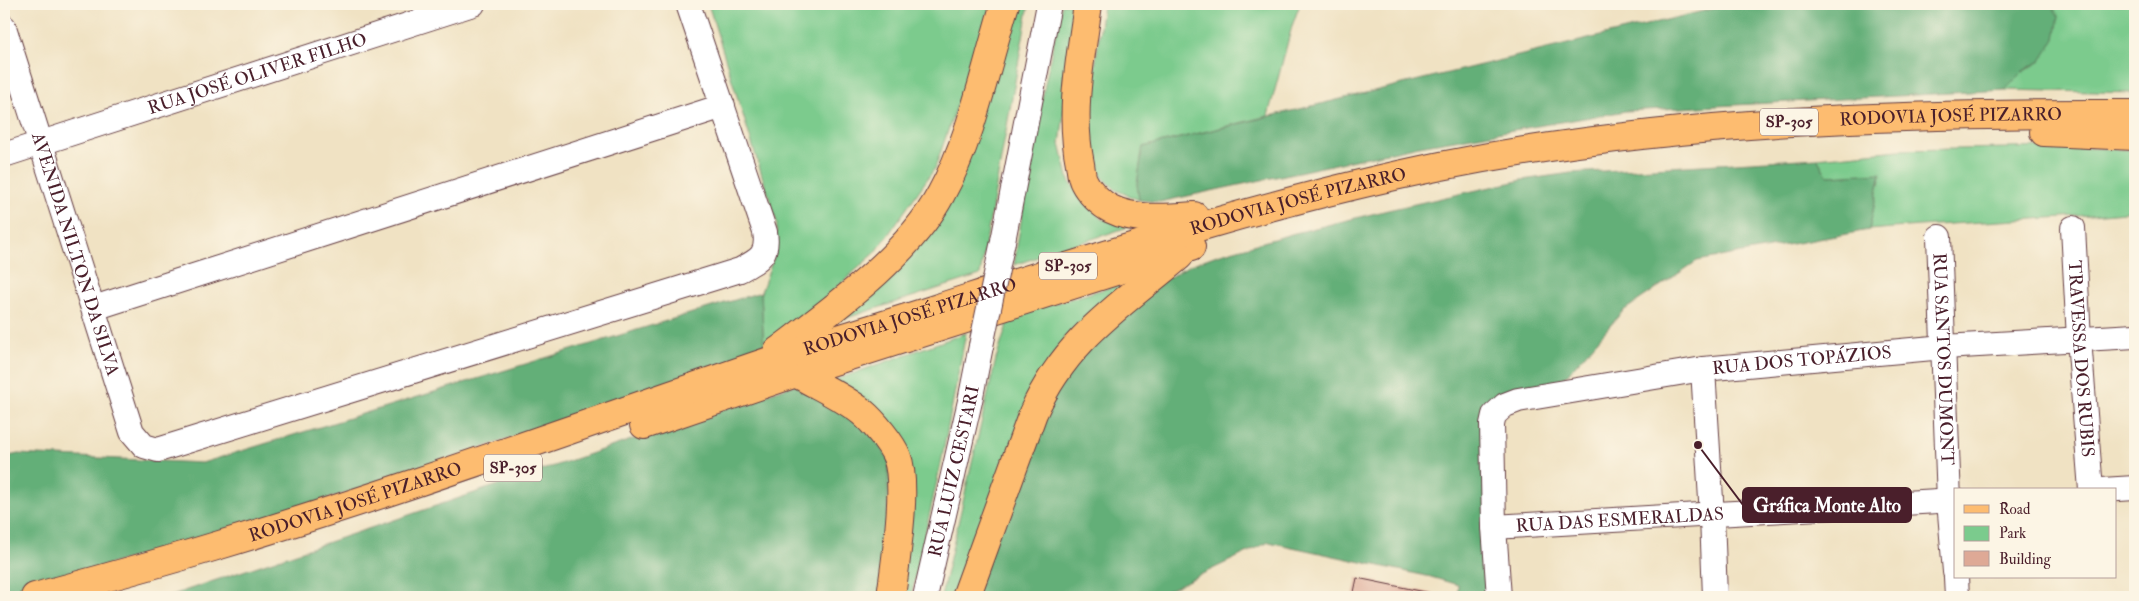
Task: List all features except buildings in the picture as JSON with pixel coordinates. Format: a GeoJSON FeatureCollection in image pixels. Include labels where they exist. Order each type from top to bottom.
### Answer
{"type":"FeatureCollection","features":[{"type":"Feature","properties":{"kind":"main road"},"geometry":{"type":"LineString","coordinates":[[762,363],[875,273],[901,247],[941,196],[957,161],[1004,4]]}},
{"type":"Feature","properties":{"kind":"main road"},"geometry":{"type":"LineString","coordinates":[[1088,4],[1075,94],[1075,141],[1083,182],[1110,209],[1122,213],[1168,218],[1236,215]]}},
{"type":"Feature","properties":{"kind":"main road","name":"RODOVIA JOSÉ PIZARRO"},"geometry":{"type":"LineString","coordinates":[[35,597],[223,544],[538,441],[762,363],[1156,238],[1236,215],[1358,184],[1445,165],[1554,145],[1611,137],[1836,119],[1979,114],[2135,114]]}},
{"type":"Feature","properties":{"kind":"main road","name":"RODOVIA JOSÉ PIZARRO"},"geometry":{"type":"LineString","coordinates":[[99,597],[341,525],[796,373],[1188,248],[1273,223],[1400,190],[1530,165],[1701,144],[1881,134],[2066,132],[2135,136]]}},
{"type":"Feature","properties":{"kind":"main road"},"geometry":{"type":"LineString","coordinates":[[966,597],[1032,413],[1044,387],[1071,350],[1086,334],[1188,248]]}},
{"type":"Feature","properties":{"kind":"main road"},"geometry":{"type":"LineString","coordinates":[[796,373],[838,395],[863,413],[897,457],[902,482],[891,597]]}},
{"type":"Feature","properties":{"kind":"street","name":"RUA JOSÉ OLIVER FILHO"},"geometry":{"type":"LineString","coordinates":[[4,155],[473,4]]}},
{"type":"Feature","properties":{"kind":"street"},"geometry":{"type":"LineString","coordinates":[[94,308],[724,106],[688,4]]}},
{"type":"Feature","properties":{"kind":"street","name":"RUA LUIZ CESTARI"},"geometry":{"type":"LineString","coordinates":[[925,597],[970,401],[1049,4]]}},
{"type":"Feature","properties":{"kind":"street","name":"AVENIDA NILTON DA SILVA"},"geometry":{"type":"LineString","coordinates":[[4,27],[132,432],[139,442],[150,449],[158,450],[730,273],[758,260],[766,247],[765,232],[724,106]]}},
{"type":"Feature","properties":{"kind":"street","name":"TRAVESSA DOS RUBIS"},"geometry":{"type":"LineString","coordinates":[[2073,228],[2079,339],[2091,488]]}},
{"type":"Feature","properties":{"kind":"street","name":"RUA SANTOS DUMONT"},"geometry":{"type":"LineString","coordinates":[[1939,237],[1954,548]]}},
{"type":"Feature","properties":{"kind":"street","name":"RUA DOS TOPÁZIOS"},"geometry":{"type":"LineString","coordinates":[[1499,597],[1494,527],[1491,435],[1494,415],[1505,405],[1518,400],[1703,369],[1944,348],[2135,336]]}},
{"type":"Feature","properties":{"kind":"street"},"geometry":{"type":"LineString","coordinates":[[1703,369],[1715,597]]}},
{"type":"Feature","properties":{"kind":"street"},"geometry":{"type":"LineString","coordinates":[[2116,489],[2135,488]]}},
{"type":"Feature","properties":{"kind":"street","name":"RUA DAS ESMERALDAS"},"geometry":{"type":"LineString","coordinates":[[1494,527],[1952,501]]}},
{"type":"Feature","properties":{"kind":"street"},"geometry":{"type":"LineString","coordinates":[[1956,578],[1957,597]]}},
{"type":"Feature","properties":{"kind":"green space"},"geometry":{"type":"Polygon","coordinates":[[[708,4],[992,4],[935,168],[876,252],[764,353],[761,292],[775,254],[777,223],[708,4]]]}},
{"type":"Feature","properties":{"kind":"green space"},"geometry":{"type":"Polygon","coordinates":[[[1014,4],[1029,4],[980,275],[831,323],[897,262],[1014,4]]]}},
{"type":"Feature","properties":{"kind":"green space"},"geometry":{"type":"Polygon","coordinates":[[[1062,4],[1078,4],[1060,144],[1069,181],[1101,219],[1137,224],[1014,265],[1030,166],[1062,4]]]}},
{"type":"Feature","properties":{"kind":"green space"},"geometry":{"type":"Polygon","coordinates":[[[1103,4],[1300,4],[1292,26],[1268,116],[1143,147],[1137,184],[1139,200],[1116,190],[1094,169],[1091,132],[1092,92],[1103,4]]]}},
{"type":"Feature","properties":{"kind":"green space"},"geometry":{"type":"Polygon","coordinates":[[[1726,4],[2050,4],[2059,16],[2055,39],[2041,61],[2026,69],[2005,90],[1626,111],[1419,146],[1160,202],[1139,200],[1137,184],[1143,147],[1726,4]]]}},
{"type":"Feature","properties":{"kind":"green space"},"geometry":{"type":"Polygon","coordinates":[[[2050,4],[2135,4],[2135,93],[2005,90],[2024,71],[2041,61],[2059,16],[2050,4]]]}},
{"type":"Feature","properties":{"kind":"green space"},"geometry":{"type":"Polygon","coordinates":[[[2063,147],[2135,150],[2135,211],[1869,230],[1881,174],[1827,176],[1817,158],[1899,150],[2063,147]]]}},
{"type":"Feature","properties":{"kind":"green space"},"geometry":{"type":"Polygon","coordinates":[[[1817,158],[1827,176],[1881,173],[1869,230],[1697,261],[1623,311],[1559,384],[1512,393],[1482,408],[1491,597],[1457,597],[1458,585],[1431,577],[1269,542],[1154,597],[973,597],[992,544],[1067,368],[1153,287],[1190,265],[1217,255],[1295,233],[1522,180],[1571,173],[1817,158]]]}},
{"type":"Feature","properties":{"kind":"green space"},"geometry":{"type":"Polygon","coordinates":[[[1136,280],[956,597],[941,597],[996,359],[1010,316],[1136,280]]]}},
{"type":"Feature","properties":{"kind":"green space"},"geometry":{"type":"Polygon","coordinates":[[[761,292],[764,353],[350,492],[4,596],[4,457],[18,454],[202,463],[761,292]]]}},
{"type":"Feature","properties":{"kind":"green space"},"geometry":{"type":"Polygon","coordinates":[[[966,333],[941,463],[911,597],[900,597],[832,381],[966,333]]]}},
{"type":"Feature","properties":{"kind":"green space"},"geometry":{"type":"Polygon","coordinates":[[[797,384],[865,426],[889,461],[883,597],[166,597],[797,384]]]}},
{"type":"Feature","properties":{"kind":"place","name":"Gráfica Monte Alto"},"geometry":{"type":"Point","coordinates":[1698,445]}}]}
